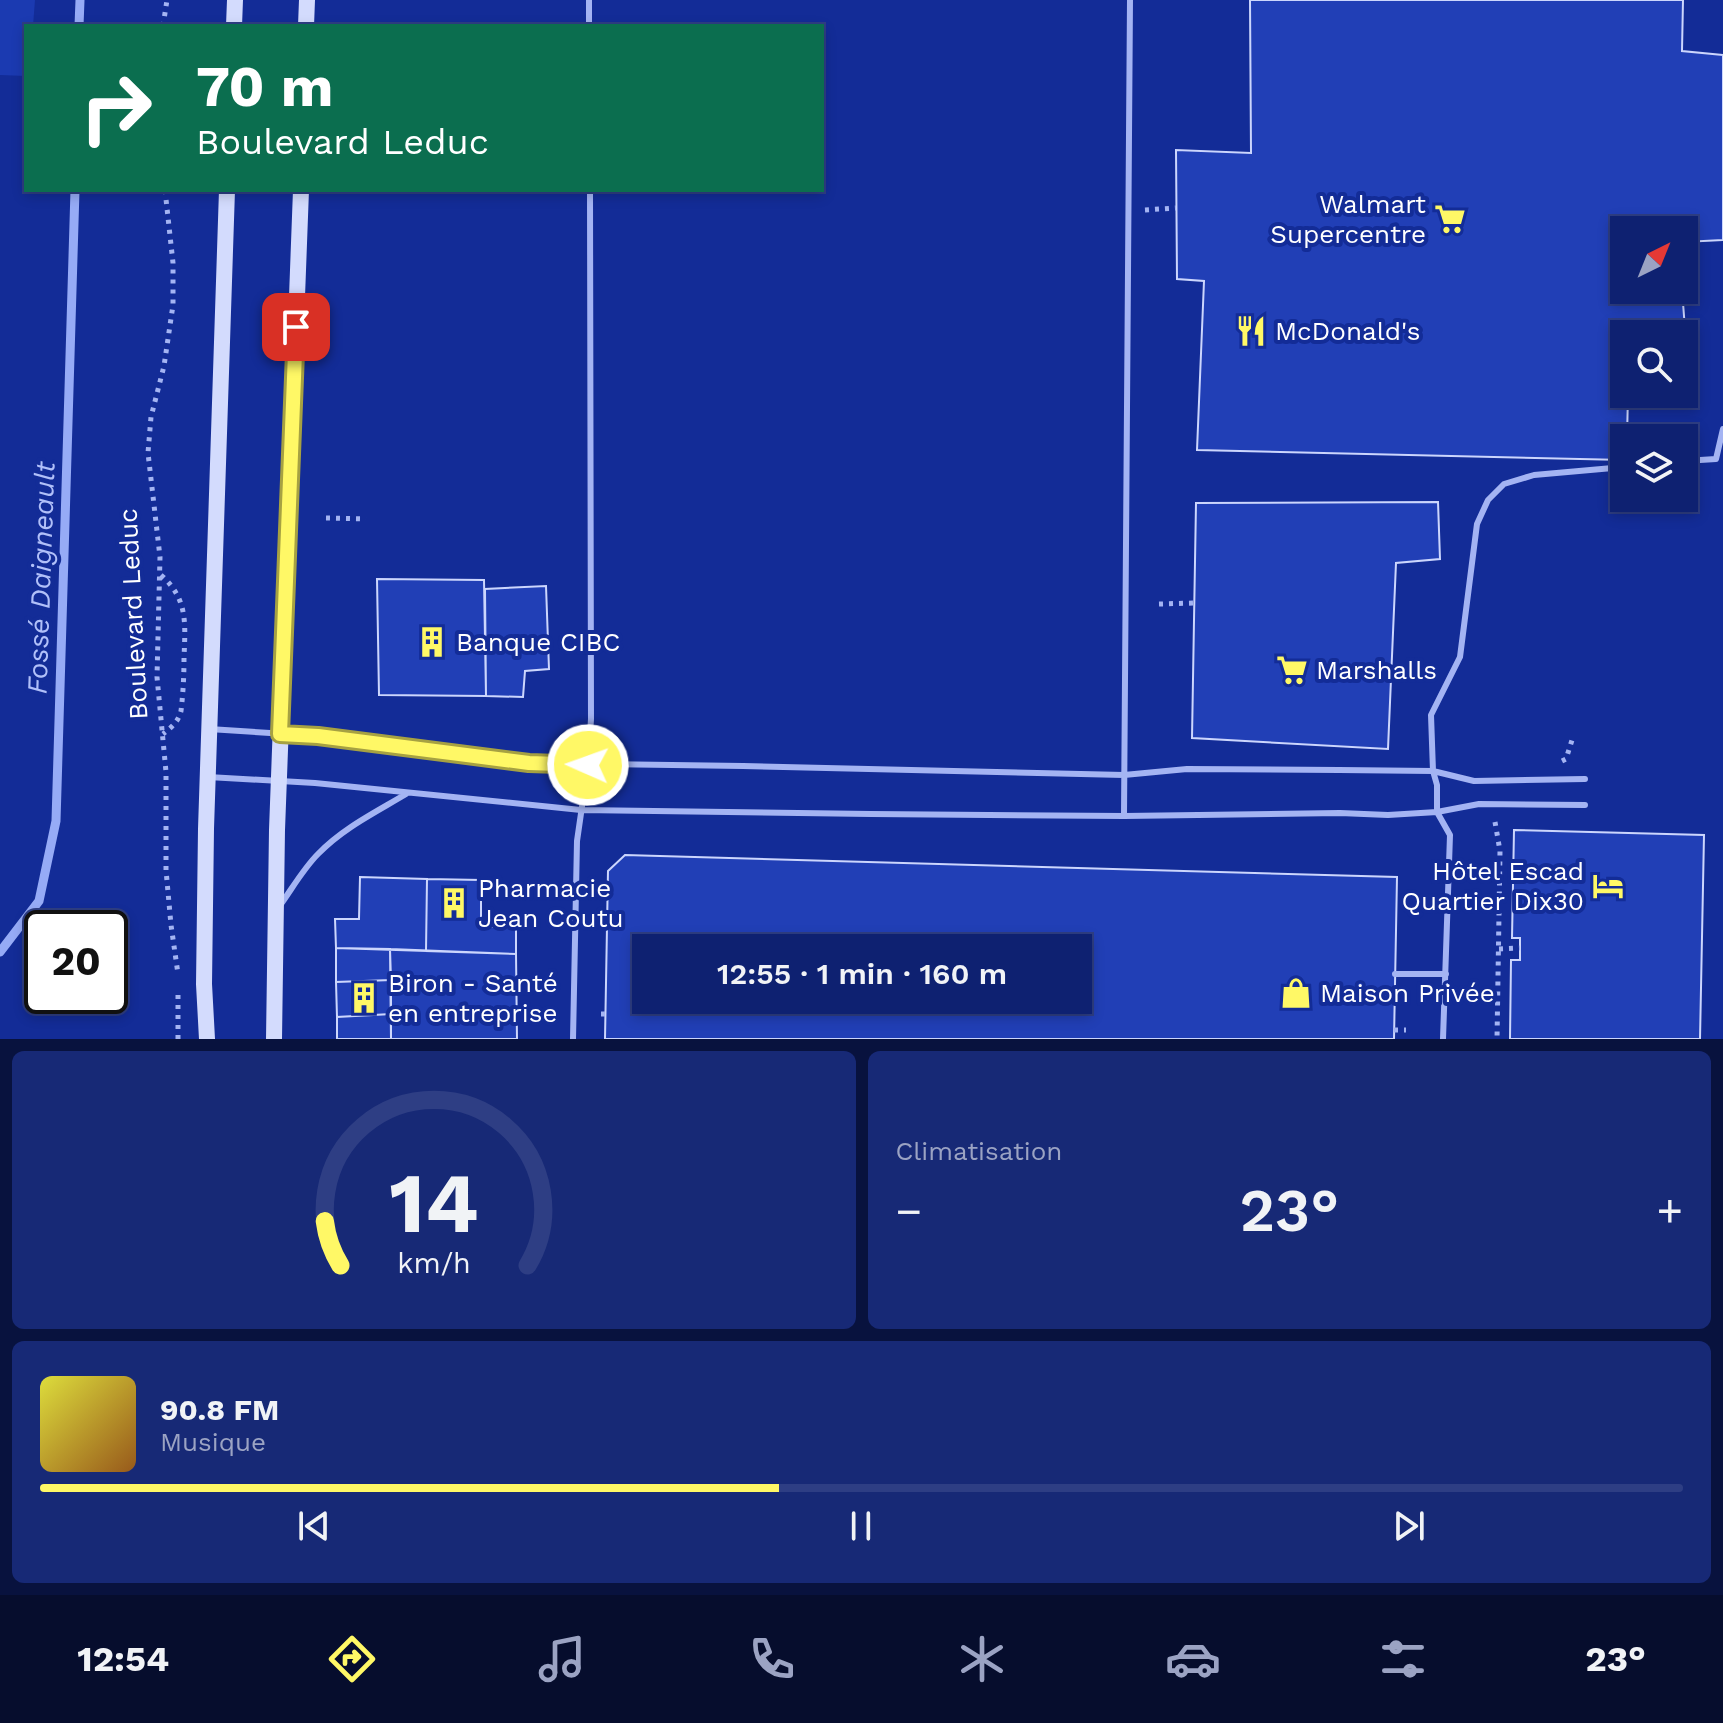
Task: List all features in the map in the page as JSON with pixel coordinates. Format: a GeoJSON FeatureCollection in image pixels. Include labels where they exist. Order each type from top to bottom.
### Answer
{"type":"FeatureCollection","features":[{"type":"Feature","properties":{"kind":"street"},"geometry":{"type":"LineString","coordinates":[[234,24],[235,0]]}},
{"type":"Feature","properties":{"kind":"street"},"geometry":{"type":"LineString","coordinates":[[306,24],[307,0]]}},
{"type":"Feature","properties":{"kind":"street"},"geometry":{"type":"LineString","coordinates":[[207,1039],[204,984],[209,729],[227,192]]}},
{"type":"Feature","properties":{"kind":"street"},"geometry":{"type":"LineString","coordinates":[[274,1039],[280,734],[301,192]]}},
{"type":"Feature","properties":{"kind":"lane"},"geometry":{"type":"LineString","coordinates":[[589,0],[589,24]]}},
{"type":"Feature","properties":{"kind":"lane"},"geometry":{"type":"LineString","coordinates":[[1124,816],[1130,0]]}},
{"type":"Feature","properties":{"kind":"lane"},"geometry":{"type":"LineString","coordinates":[[573,1039],[577,841],[591,719],[590,192]]}},
{"type":"Feature","properties":{"kind":"lane"},"geometry":{"type":"LineString","coordinates":[[1698,460],[1716,459],[1723,429]]}},
{"type":"Feature","properties":{"kind":"lane"},"geometry":{"type":"LineString","coordinates":[[1443,1039],[1450,835],[1437,812],[1431,715],[1460,657],[1477,524],[1488,500],[1504,484],[1534,475],[1610,468]]}},
{"type":"Feature","properties":{"kind":"lane"},"geometry":{"type":"LineString","coordinates":[[209,729],[318,736],[529,763],[1124,775],[1187,769],[1433,771],[1474,781],[1585,779]]}},
{"type":"Feature","properties":{"kind":"lane"},"geometry":{"type":"LineString","coordinates":[[208,777],[315,783],[581,810],[1124,816],[1388,815],[1437,812],[1479,804],[1585,805]]}},
{"type":"Feature","properties":{"kind":"lane"},"geometry":{"type":"LineString","coordinates":[[275,913],[312,861],[330,842],[354,824],[407,794]]}},
{"type":"Feature","properties":{"kind":"lane"},"geometry":{"type":"LineString","coordinates":[[1395,974],[1446,974]]}},
{"type":"Feature","properties":{"kind":"path"},"geometry":{"type":"LineString","coordinates":[[163,24],[167,0]]}},
{"type":"Feature","properties":{"kind":"path","name":"Boulevard Leduc"},"geometry":{"type":"LineString","coordinates":[[165,192],[173,263],[173,305],[167,350],[151,417],[148,453],[159,542],[157,677],[166,772],[166,870],[177,961],[178,1039]]}},
{"type":"Feature","properties":{"kind":"path"},"geometry":{"type":"LineString","coordinates":[[1128,211],[1176,208]]}},
{"type":"Feature","properties":{"kind":"path"},"geometry":{"type":"LineString","coordinates":[[326,518],[366,519]]}},
{"type":"Feature","properties":{"kind":"path"},"geometry":{"type":"LineString","coordinates":[[160,575],[169,582],[181,602],[186,626],[181,711],[174,725],[162,735]]}},
{"type":"Feature","properties":{"kind":"path"},"geometry":{"type":"LineString","coordinates":[[1159,604],[1194,603]]}},
{"type":"Feature","properties":{"kind":"path"},"geometry":{"type":"LineString","coordinates":[[1554,763],[1566,759],[1572,740]]}},
{"type":"Feature","properties":{"kind":"path"},"geometry":{"type":"LineString","coordinates":[[1495,822],[1500,851],[1497,1039]]}},
{"type":"Feature","properties":{"kind":"path"},"geometry":{"type":"LineString","coordinates":[[1499,949],[1520,948]]}},
{"type":"Feature","properties":{"kind":"path"},"geometry":{"type":"LineString","coordinates":[[1394,1030],[1406,1030]]}},
{"type":"Feature","properties":{"kind":"shaded area"},"geometry":{"type":"Polygon","coordinates":[[[0,0],[35,0],[33,24],[24,24],[24,76],[0,75],[0,0]]]}},
{"type":"Feature","properties":{"kind":"building","name":"Walmart Supercentre"},"geometry":{"type":"Polygon","coordinates":[[[1250,0],[1683,0],[1682,51],[1723,55],[1723,240],[1698,241],[1698,216],[1610,216],[1610,304],[1683,304],[1684,320],[1610,320],[1610,408],[1628,408],[1627,424],[1610,424],[1610,460],[1197,450],[1204,281],[1177,279],[1176,150],[1251,153],[1250,0]]]}},
{"type":"Feature","properties":{"kind":"building","name":"Marshalls"},"geometry":{"type":"Polygon","coordinates":[[[1438,502],[1440,559],[1396,563],[1388,749],[1192,738],[1196,503],[1438,502]]]}},
{"type":"Feature","properties":{"kind":"building","name":"Banque CIBC"},"geometry":{"type":"Polygon","coordinates":[[[377,579],[484,580],[486,696],[379,695],[377,579]]]}},
{"type":"Feature","properties":{"kind":"building"},"geometry":{"type":"Polygon","coordinates":[[[546,586],[549,669],[525,671],[523,697],[486,696],[485,589],[546,586]]]}},
{"type":"Feature","properties":{"kind":"building","name":"Hôtel Escad Quartier Dix30"},"geometry":{"type":"Polygon","coordinates":[[[1514,830],[1704,835],[1700,1039],[1510,1039],[1511,960],[1520,960],[1520,938],[1512,938],[1514,830]]]}},
{"type":"Feature","properties":{"kind":"building"},"geometry":{"type":"Polygon","coordinates":[[[625,855],[1397,877],[1394,1039],[605,1039],[608,871],[625,855]]]}},
{"type":"Feature","properties":{"kind":"building"},"geometry":{"type":"Polygon","coordinates":[[[360,877],[427,879],[426,951],[336,948],[335,919],[359,919],[360,877]]]}},
{"type":"Feature","properties":{"kind":"building","name":"Pharmacie Jean Coutu"},"geometry":{"type":"Polygon","coordinates":[[[427,879],[481,880],[481,926],[516,928],[516,954],[426,951],[427,879]]]}},
{"type":"Feature","properties":{"kind":"building"},"geometry":{"type":"Polygon","coordinates":[[[336,948],[390,949],[391,980],[336,982],[336,948]]]}},
{"type":"Feature","properties":{"kind":"building"},"geometry":{"type":"Polygon","coordinates":[[[390,949],[516,954],[517,1039],[391,1039],[390,949]]]}},
{"type":"Feature","properties":{"kind":"building","name":"Biron - Santé en entreprise"},"geometry":{"type":"Polygon","coordinates":[[[391,980],[391,1014],[337,1017],[336,982],[391,980]]]}},
{"type":"Feature","properties":{"kind":"building"},"geometry":{"type":"Polygon","coordinates":[[[391,1014],[391,1039],[337,1039],[337,1017],[391,1014]]]}},
{"type":"Feature","properties":{"kind":"waterway","name":"Fossé Daigneault"},"geometry":{"type":"LineString","coordinates":[[79,24],[80,0]]}},
{"type":"Feature","properties":{"kind":"waterway","name":"Fossé Daigneault"},"geometry":{"type":"LineString","coordinates":[[0,952],[39,901],[56,821],[75,192]]}},
{"type":"Feature","properties":{"kind":"place","name":"Walmart Supercentre"},"geometry":{"type":"Point","coordinates":[1450,219]}},
{"type":"Feature","properties":{"kind":"place","name":"McDonald's"},"geometry":{"type":"Point","coordinates":[1251,331]}},
{"type":"Feature","properties":{"kind":"place","name":"Banque CIBC"},"geometry":{"type":"Point","coordinates":[432,642]}},
{"type":"Feature","properties":{"kind":"place","name":"Marshalls"},"geometry":{"type":"Point","coordinates":[1292,670]}},
{"type":"Feature","properties":{"kind":"place","name":"Hôtel Escad Quartier Dix30"},"geometry":{"type":"Point","coordinates":[1608,886]}},
{"type":"Feature","properties":{"kind":"place","name":"Pharmacie Jean Coutu"},"geometry":{"type":"Point","coordinates":[454,903]}},
{"type":"Feature","properties":{"kind":"place","name":"Maison Privée"},"geometry":{"type":"Point","coordinates":[1296,993]}},
{"type":"Feature","properties":{"kind":"place","name":"Biron - Santé en entreprise"},"geometry":{"type":"Point","coordinates":[364,998]}},
{"type":"Feature","properties":{"kind":"route"},"geometry":{"type":"LineString","coordinates":[[296,327],[280,734],[318,736],[529,763],[588,765]]}}]}
